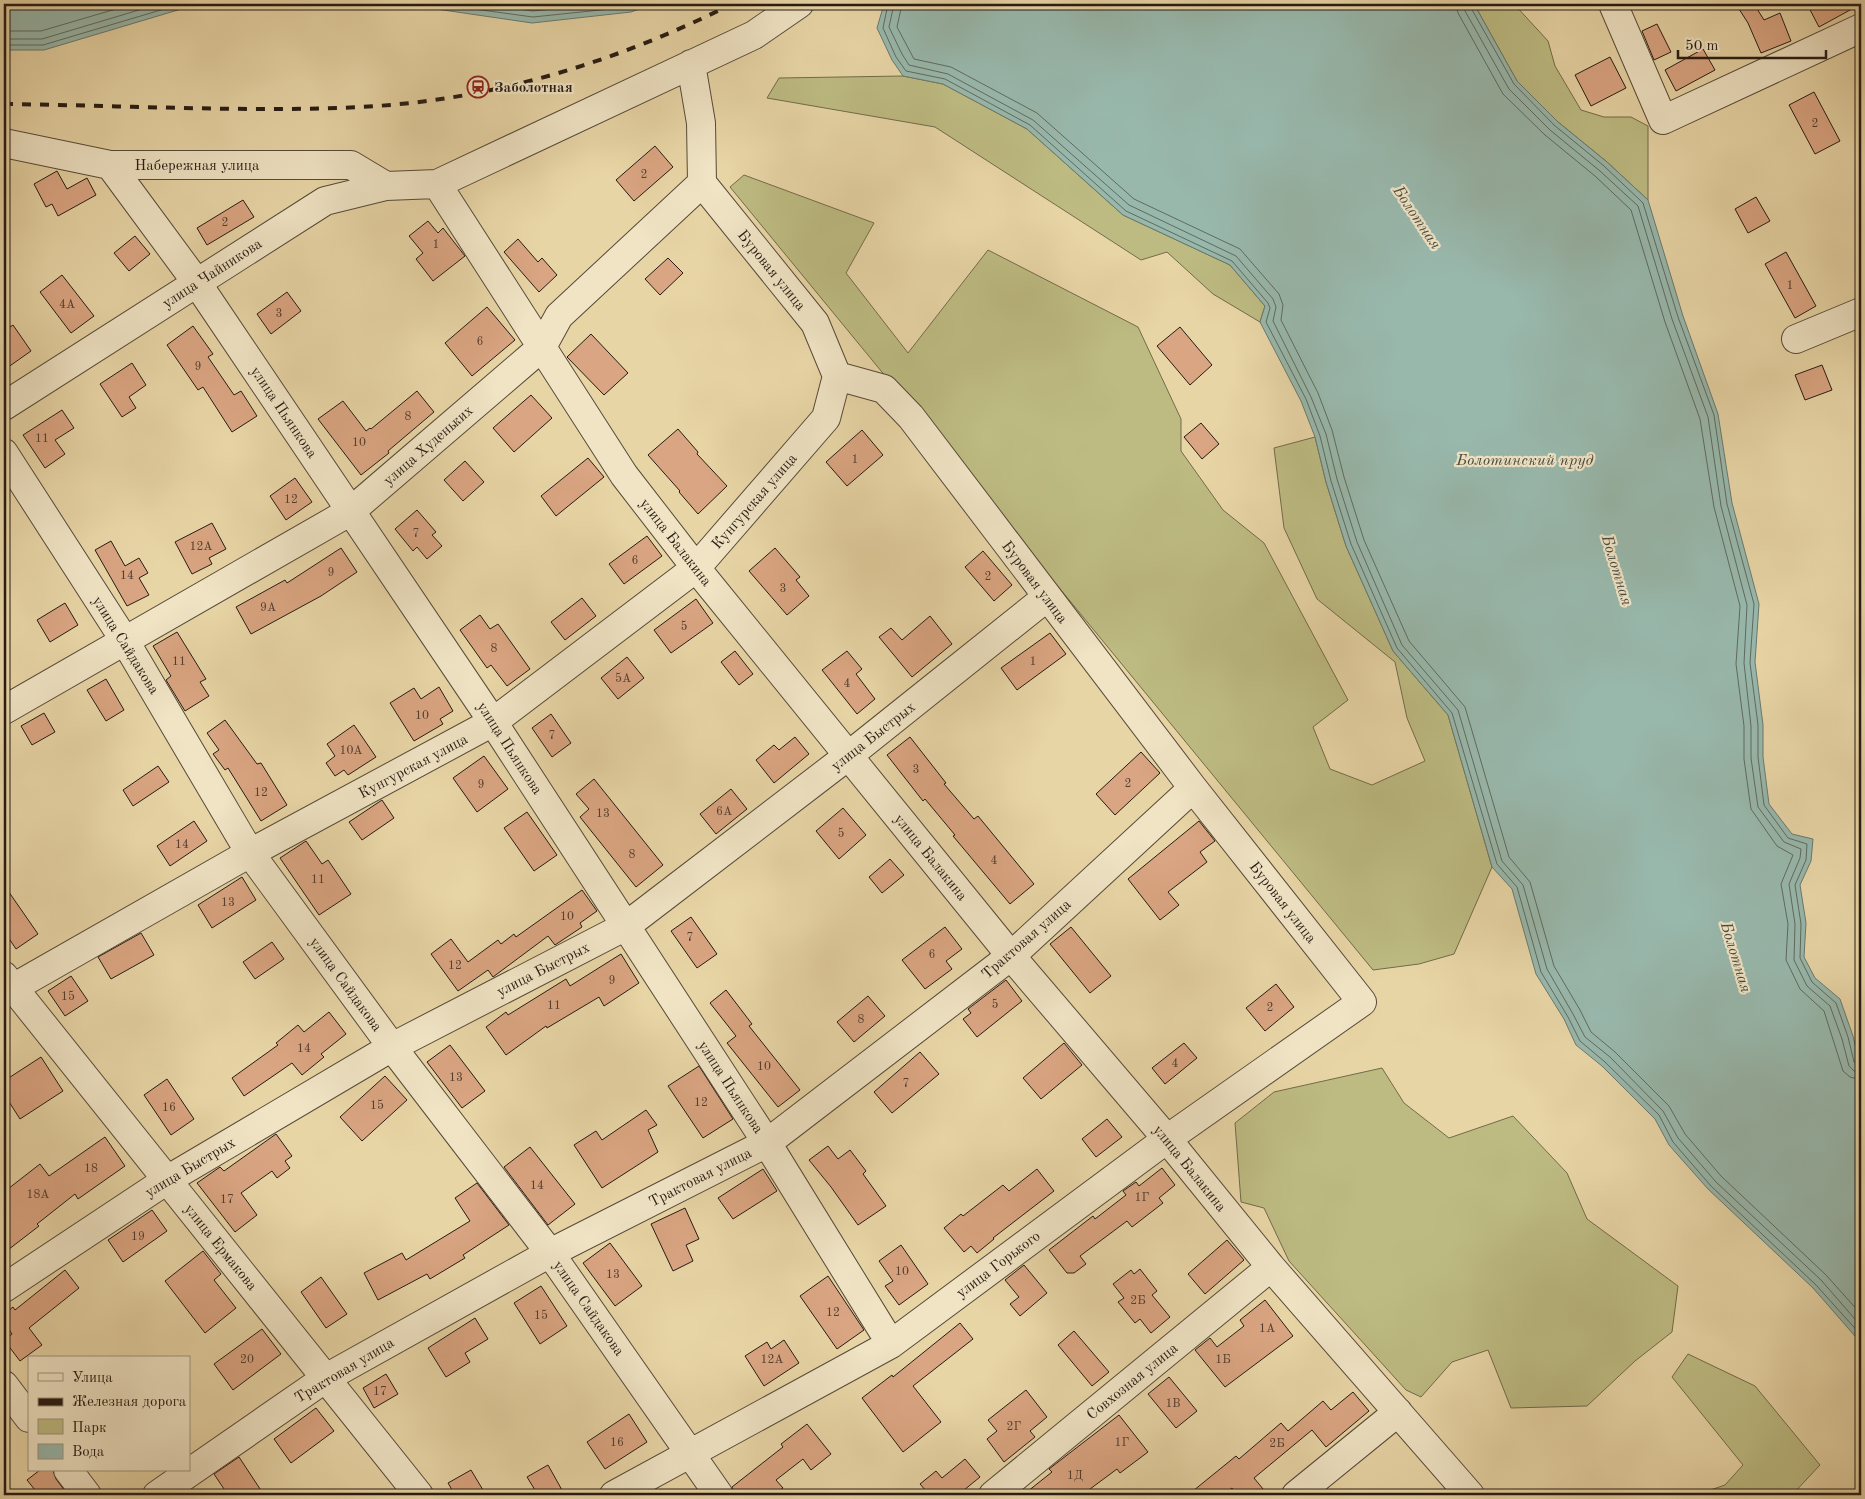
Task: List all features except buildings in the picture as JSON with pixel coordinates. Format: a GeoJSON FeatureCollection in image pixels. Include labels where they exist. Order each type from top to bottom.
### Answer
{"type":"FeatureCollection","features":[{"type":"Feature","properties":{"kind":"street"},"geometry":{"type":"LineString","coordinates":[[438,184],[754,35],[799,4]]}},
{"type":"Feature","properties":{"kind":"street"},"geometry":{"type":"LineString","coordinates":[[1613,4],[1663,120],[1861,28]]}},
{"type":"Feature","properties":{"kind":"street"},"geometry":{"type":"LineString","coordinates":[[691,64],[701,123],[702,183]]}},
{"type":"Feature","properties":{"kind":"street","name":"Набережная улица"},"geometry":{"type":"LineString","coordinates":[[4,143],[110,165],[350,165],[386,186]]}},
{"type":"Feature","properties":{"kind":"street","name":"улица Пьянкова"},"geometry":{"type":"LineString","coordinates":[[110,165],[197,283],[494,722],[767,1143],[891,1344]]}},
{"type":"Feature","properties":{"kind":"street","name":"улица Худеньких"},"geometry":{"type":"LineString","coordinates":[[4,710],[351,511],[542,347],[559,316],[702,183]]}},
{"type":"Feature","properties":{"kind":"street","name":"Буровая улица"},"geometry":{"type":"LineString","coordinates":[[702,183],[815,322],[837,376],[884,389],[911,417],[1193,788],[1362,1002]]}},
{"type":"Feature","properties":{"kind":"street","name":"улица Чайникова"},"geometry":{"type":"LineString","coordinates":[[4,406],[325,201],[386,186],[438,184]]}},
{"type":"Feature","properties":{"kind":"street","name":"улица Балакина"},"geometry":{"type":"LineString","coordinates":[[438,184],[624,475],[696,568],[1011,956],[1167,1139],[1271,1267],[1470,1495]]}},
{"type":"Feature","properties":{"kind":"street"},"geometry":{"type":"LineString","coordinates":[[1796,339],[1861,312]]}},
{"type":"Feature","properties":{"kind":"street","name":"Кунгурская улица"},"geometry":{"type":"LineString","coordinates":[[7,985],[494,722],[696,568],[826,418],[837,376]]}},
{"type":"Feature","properties":{"kind":"street","name":"улица Сайдакова"},"geometry":{"type":"LineString","coordinates":[[4,453],[125,641],[250,853],[392,1047],[550,1253],[719,1495]]}},
{"type":"Feature","properties":{"kind":"street","name":"улица Быстрых"},"geometry":{"type":"LineString","coordinates":[[4,1288],[168,1180],[392,1047],[626,926],[848,756],[1047,598]]}},
{"type":"Feature","properties":{"kind":"street","name":"Трактовая улица"},"geometry":{"type":"LineString","coordinates":[[158,1495],[326,1378],[550,1253],[767,1143],[1011,956],[1193,788]]}},
{"type":"Feature","properties":{"kind":"street","name":"улица Ермакова"},"geometry":{"type":"LineString","coordinates":[[7,985],[168,1180],[420,1495]]}},
{"type":"Feature","properties":{"kind":"street","name":"улица Горького"},"geometry":{"type":"LineString","coordinates":[[614,1495],[891,1344],[1167,1139],[1362,1002]]}},
{"type":"Feature","properties":{"kind":"street","name":"Совхозная улица"},"geometry":{"type":"LineString","coordinates":[[993,1495],[1271,1267]]}},
{"type":"Feature","properties":{"kind":"street"},"geometry":{"type":"LineString","coordinates":[[4,1385],[28,1417]]}},
{"type":"Feature","properties":{"kind":"street"},"geometry":{"type":"LineString","coordinates":[[1296,1495],[1398,1412]]}},
{"type":"Feature","properties":{"kind":"street"},"geometry":{"type":"LineString","coordinates":[[70,1472],[87,1495]]}},
{"type":"Feature","properties":{"kind":"green space"},"geometry":{"type":"Polygon","coordinates":[[[1474,4],[1514,4],[1548,41],[1555,66],[1581,110],[1604,117],[1631,117],[1648,126],[1648,200],[1607,162],[1558,122],[1517,81],[1474,4]]]}},
{"type":"Feature","properties":{"kind":"green space"},"geometry":{"type":"Polygon","coordinates":[[[903,76],[943,84],[1027,129],[1123,215],[1230,265],[1265,306],[1260,322],[1213,294],[1167,252],[1141,260],[935,127],[767,98],[779,78],[903,76]]]}},
{"type":"Feature","properties":{"kind":"green space"},"geometry":{"type":"Polygon","coordinates":[[[744,175],[874,223],[846,273],[908,353],[988,250],[1138,327],[1181,419],[1181,451],[1223,510],[1264,543],[1348,700],[1313,727],[1330,769],[1372,785],[1425,761],[1407,718],[1395,662],[1317,599],[1284,528],[1274,448],[1315,437],[1326,482],[1346,546],[1393,651],[1448,715],[1492,867],[1454,954],[1419,964],[1373,970],[730,187],[744,175]]]}},
{"type":"Feature","properties":{"kind":"green space"},"geometry":{"type":"Polygon","coordinates":[[[1382,1068],[1404,1103],[1449,1138],[1513,1116],[1567,1173],[1587,1219],[1678,1286],[1672,1332],[1635,1361],[1587,1406],[1511,1408],[1488,1350],[1452,1362],[1421,1397],[1406,1390],[1289,1261],[1264,1208],[1241,1202],[1235,1123],[1274,1092],[1382,1068]]]}},
{"type":"Feature","properties":{"kind":"green space"},"geometry":{"type":"Polygon","coordinates":[[[1688,1354],[1755,1386],[1820,1465],[1792,1495],[1696,1495],[1725,1485],[1743,1465],[1672,1377],[1688,1354]]]}},
{"type":"Feature","properties":{"kind":"water"},"geometry":{"type":"Polygon","coordinates":[[[4,4],[198,4],[44,50],[4,50],[4,4]]]}},
{"type":"Feature","properties":{"kind":"water"},"geometry":{"type":"Polygon","coordinates":[[[402,4],[653,4],[631,12],[532,23],[402,4]]]}},
{"type":"Feature","properties":{"kind":"water","name":"Болотинский пруд"},"geometry":{"type":"Polygon","coordinates":[[[884,4],[1474,4],[1517,81],[1558,122],[1607,162],[1648,200],[1683,316],[1718,414],[1732,503],[1759,604],[1755,662],[1763,725],[1763,757],[1769,804],[1792,834],[1813,839],[1811,861],[1800,885],[1806,923],[1804,957],[1815,978],[1840,999],[1853,1036],[1861,1071],[1861,1343],[1813,1288],[1708,1189],[1669,1145],[1655,1119],[1602,1066],[1576,1045],[1564,1019],[1536,974],[1512,889],[1492,867],[1448,715],[1393,651],[1346,546],[1326,482],[1315,437],[1301,401],[1260,322],[1265,306],[1230,265],[1123,215],[1027,129],[943,84],[903,76],[892,60],[877,28],[884,4]]]}},
{"type":"Feature","properties":{"kind":"railway"},"geometry":{"type":"LineString","coordinates":[[4,104],[288,109],[367,107],[427,101],[506,87],[584,65],[659,37],[732,4]]}},
{"type":"Feature","properties":{"kind":"place","name":"Заболотная"},"geometry":{"type":"Point","coordinates":[478,87]}},
{"type":"Feature","properties":{"kind":"water label","name":"Болотная"},"geometry":{"type":"Point","coordinates":[1418,217]}},
{"type":"Feature","properties":{"kind":"water label","name":"Болотная"},"geometry":{"type":"Point","coordinates":[1618,570]}},
{"type":"Feature","properties":{"kind":"water label","name":"Болотная"},"geometry":{"type":"Point","coordinates":[1737,957]}}]}
